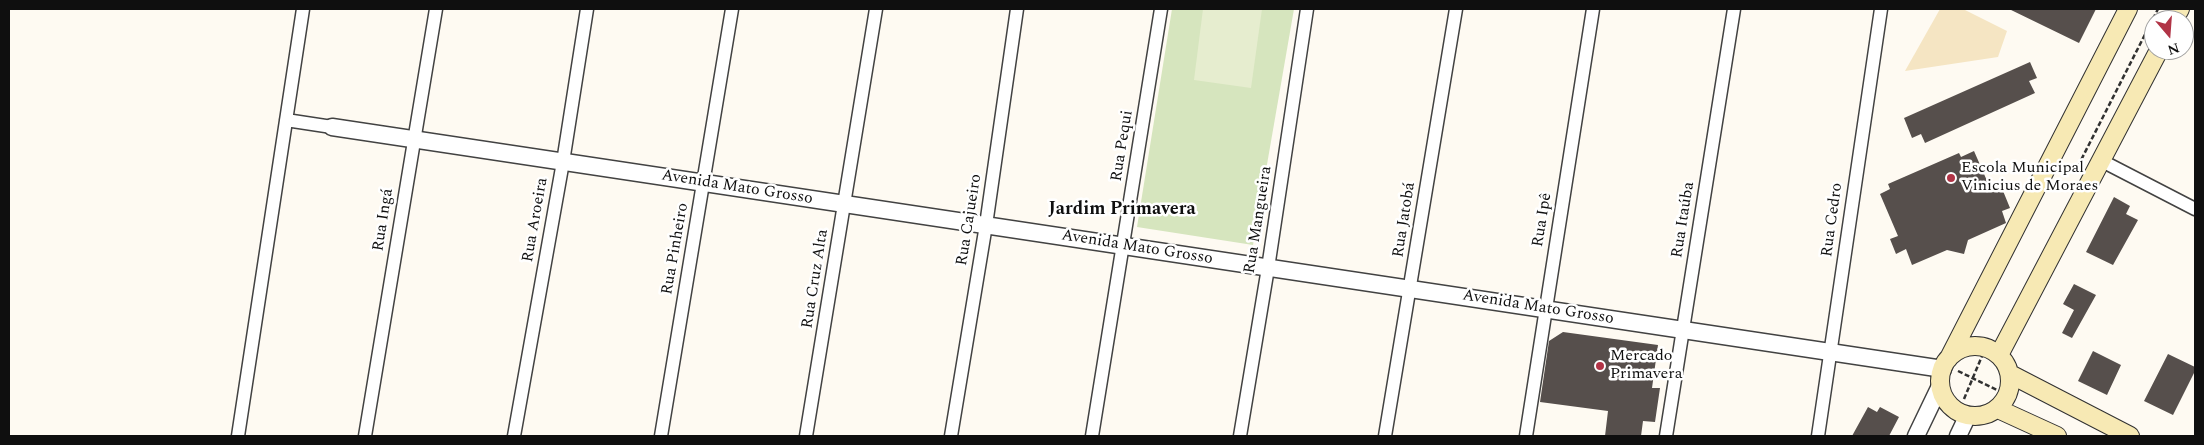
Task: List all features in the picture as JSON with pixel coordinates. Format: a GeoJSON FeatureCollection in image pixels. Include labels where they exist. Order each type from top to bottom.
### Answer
{"type":"FeatureCollection","features":[{"type":"Feature","properties":{"kind":"main road"},"geometry":{"type":"LineString","coordinates":[[1944,369],[1962,350],[1976,346],[1986,348],[2004,360],[2010,374],[2010,389],[2006,399],[1999,400],[1984,416],[1958,412],[1950,406],[1944,396],[1944,369],[2128,9]]}},
{"type":"Feature","properties":{"kind":"main road"},"geometry":{"type":"LineString","coordinates":[[1999,355],[2154,60]]}},
{"type":"Feature","properties":{"kind":"main road"},"geometry":{"type":"LineString","coordinates":[[2010,374],[2130,436]]}},
{"type":"Feature","properties":{"kind":"main road"},"geometry":{"type":"LineString","coordinates":[[1999,400],[2057,436]]}},
{"type":"Feature","properties":{"kind":"street"},"geometry":{"type":"LineString","coordinates":[[238,436],[303,9]]}},
{"type":"Feature","properties":{"kind":"street","name":"Rua Ingá"},"geometry":{"type":"LineString","coordinates":[[365,436],[436,9]]}},
{"type":"Feature","properties":{"kind":"street","name":"Rua Aroeira"},"geometry":{"type":"LineString","coordinates":[[514,436],[563,162],[587,9]]}},
{"type":"Feature","properties":{"kind":"street","name":"Rua Pinheiro"},"geometry":{"type":"LineString","coordinates":[[661,436],[732,9]]}},
{"type":"Feature","properties":{"kind":"street","name":"Rua Cruz Alta"},"geometry":{"type":"LineString","coordinates":[[806,436],[876,9]]}},
{"type":"Feature","properties":{"kind":"street","name":"Rua Cajueiro"},"geometry":{"type":"LineString","coordinates":[[950,436],[986,225],[1017,9]]}},
{"type":"Feature","properties":{"kind":"street","name":"Rua Pequi"},"geometry":{"type":"LineString","coordinates":[[1092,436],[1161,9]]}},
{"type":"Feature","properties":{"kind":"street","name":"Rua Mangueira"},"geometry":{"type":"LineString","coordinates":[[1240,436],[1268,268],[1306,9]]}},
{"type":"Feature","properties":{"kind":"street","name":"Rua Jatobá"},"geometry":{"type":"LineString","coordinates":[[1385,436],[1456,9]]}},
{"type":"Feature","properties":{"kind":"street","name":"Rua Ipê"},"geometry":{"type":"LineString","coordinates":[[1526,436],[1593,9]]}},
{"type":"Feature","properties":{"kind":"street","name":"Rua Itaúba"},"geometry":{"type":"LineString","coordinates":[[1666,436],[1734,9]]}},
{"type":"Feature","properties":{"kind":"street","name":"Rua Cedro"},"geometry":{"type":"LineString","coordinates":[[1818,436],[1881,9]]}},
{"type":"Feature","properties":{"kind":"street"},"geometry":{"type":"LineString","coordinates":[[286,120],[332,127]]}},
{"type":"Feature","properties":{"kind":"street","name":"Avenida Mato Grosso"},"geometry":{"type":"LineString","coordinates":[[332,127],[1944,369]]}},
{"type":"Feature","properties":{"kind":"street"},"geometry":{"type":"LineString","coordinates":[[2102,161],[2195,209]]}},
{"type":"Feature","properties":{"kind":"street"},"geometry":{"type":"LineString","coordinates":[[1916,436],[1944,369]]}},
{"type":"Feature","properties":{"kind":"street"},"geometry":{"type":"LineString","coordinates":[[1958,436],[1968,414]]}},
{"type":"Feature","properties":{"kind":"path"},"geometry":{"type":"LineString","coordinates":[[1944,369],[1999,400]]}},
{"type":"Feature","properties":{"kind":"green space"},"geometry":{"type":"Polygon","coordinates":[[[1172,9],[1294,9],[1253,245],[1137,227],[1172,9]]]}},
{"type":"Feature","properties":{"kind":"green space"},"geometry":{"type":"Polygon","coordinates":[[[1203,9],[1262,9],[1251,88],[1194,80],[1203,9]]]}},
{"type":"Feature","properties":{"kind":"sand"},"geometry":{"type":"Polygon","coordinates":[[[1940,9],[1963,9],[2007,31],[1998,57],[1905,71],[1940,9]]]}},
{"type":"Feature","properties":{"kind":"building"},"geometry":{"type":"Polygon","coordinates":[[[2009,9],[2096,9],[2079,43],[2009,9]]]}},
{"type":"Feature","properties":{"kind":"building"},"geometry":{"type":"Polygon","coordinates":[[[2030,62],[2037,78],[2029,81],[2035,93],[1925,143],[1921,134],[1912,138],[1904,118],[2030,62]]]}},
{"type":"Feature","properties":{"kind":"building"},"geometry":{"type":"Polygon","coordinates":[[[1974,151],[1991,190],[2001,186],[2010,208],[2002,211],[2006,223],[1968,240],[1964,254],[1947,250],[1912,265],[1906,249],[1896,254],[1890,239],[1898,236],[1880,194],[1890,189],[1888,184],[1959,153],[1961,157],[1974,151]]]}},
{"type":"Feature","properties":{"kind":"building"},"geometry":{"type":"Polygon","coordinates":[[[2114,197],[2130,206],[2126,214],[2138,220],[2113,265],[2086,252],[2114,197]]]}},
{"type":"Feature","properties":{"kind":"building"},"geometry":{"type":"Polygon","coordinates":[[[2074,284],[2096,295],[2072,338],[2062,333],[2074,310],[2063,304],[2074,284]]]}},
{"type":"Feature","properties":{"kind":"building","name":"Mercado Primavera"},"geometry":{"type":"Polygon","coordinates":[[[1563,332],[1658,345],[1652,388],[1660,388],[1655,422],[1643,421],[1641,436],[1605,436],[1608,411],[1540,402],[1549,341],[1563,332]]]}},
{"type":"Feature","properties":{"kind":"building"},"geometry":{"type":"Polygon","coordinates":[[[2093,351],[2121,365],[2107,395],[2078,381],[2093,351]]]}},
{"type":"Feature","properties":{"kind":"building"},"geometry":{"type":"Polygon","coordinates":[[[2168,354],[2195,367],[2195,371],[2173,415],[2144,401],[2168,354]]]}},
{"type":"Feature","properties":{"kind":"building"},"geometry":{"type":"Polygon","coordinates":[[[1868,407],[1877,412],[1880,407],[1899,417],[1889,436],[1852,436],[1868,407]]]}},
{"type":"Feature","properties":{"kind":"place","name":"Escola Municipal Vinicius de Moraes"},"geometry":{"type":"Point","coordinates":[1951,178]}},
{"type":"Feature","properties":{"kind":"place","name":"Mercado Primavera"},"geometry":{"type":"Point","coordinates":[1600,366]}},
{"type":"Feature","properties":{"kind":"district","name":"Jardim Primavera"},"geometry":{"type":"Point","coordinates":[1122,210]}}]}
